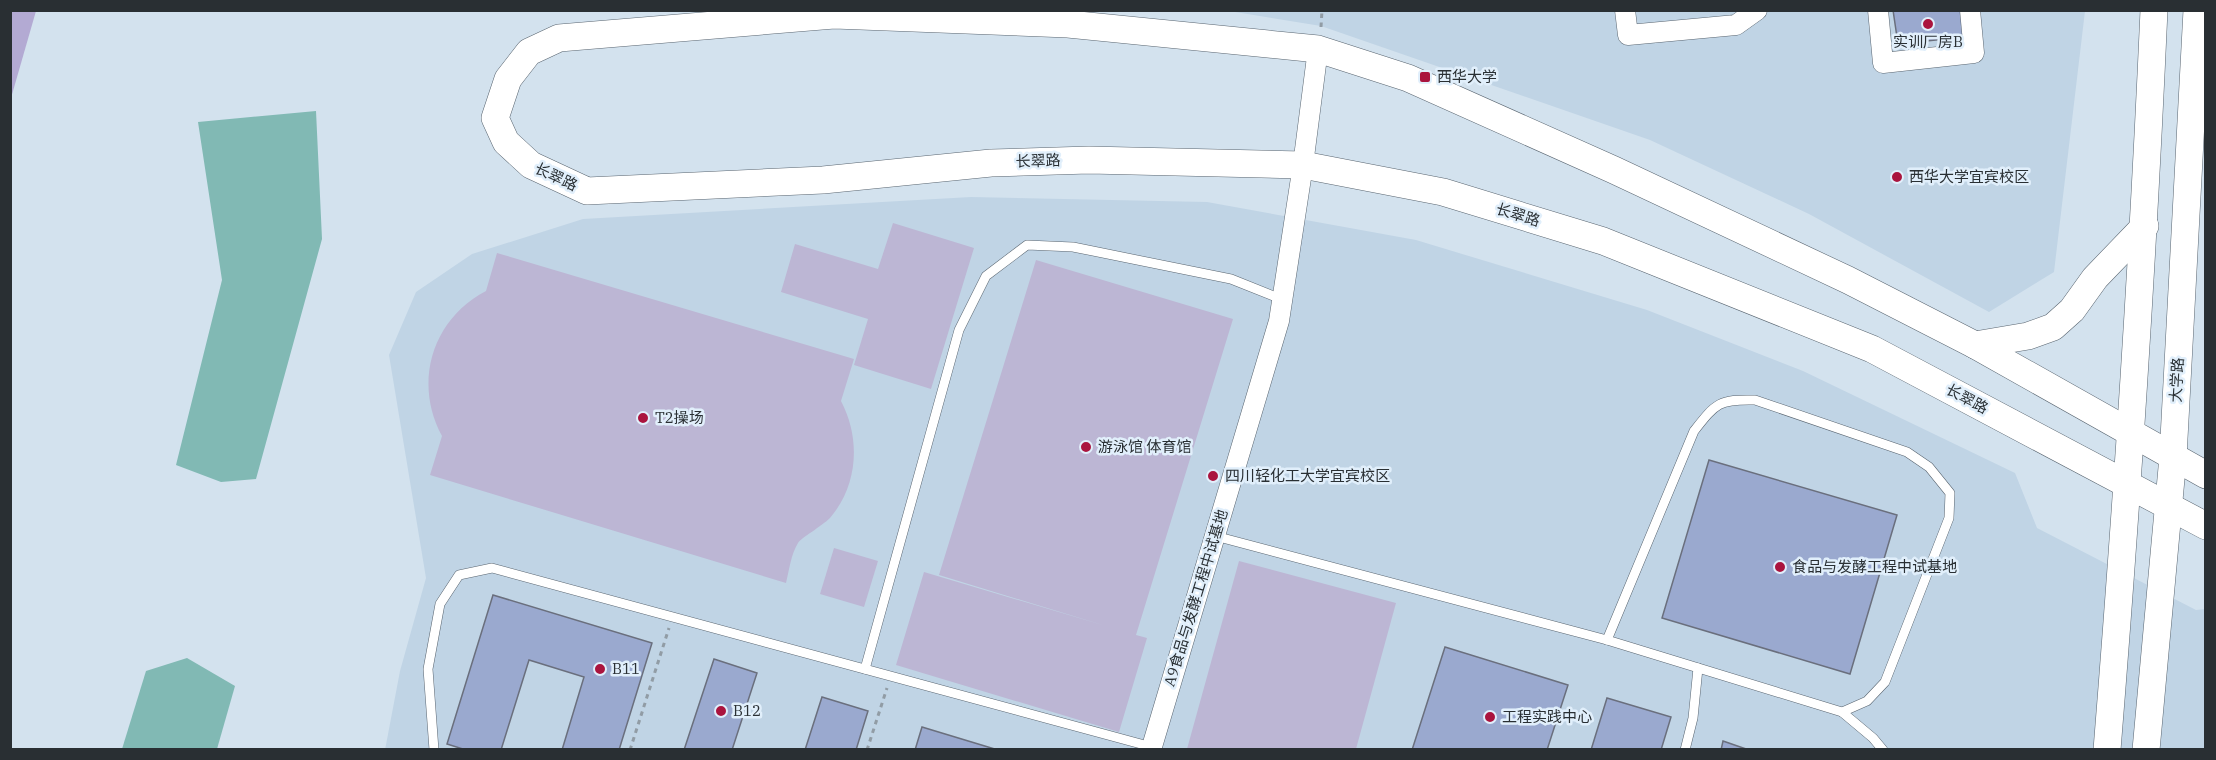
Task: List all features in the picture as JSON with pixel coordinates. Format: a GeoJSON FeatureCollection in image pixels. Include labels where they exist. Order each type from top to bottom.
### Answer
{"type":"FeatureCollection","features":[{"type":"Feature","properties":{"kind":"main road"},"geometry":{"type":"LineString","coordinates":[[2107,750],[2145,226],[2154,10]]}},
{"type":"Feature","properties":{"kind":"main road","name":"大学路"},"geometry":{"type":"LineString","coordinates":[[2146,750],[2170,507],[2197,10]]}},
{"type":"Feature","properties":{"kind":"main road","name":"长翠路"},"geometry":{"type":"LineString","coordinates":[[2205,475],[1975,345],[1848,280],[1614,170],[1408,78],[1318,49],[1068,24],[834,15],[559,38],[529,52],[508,79],[495,118],[506,142],[531,165],[587,191],[824,180],[990,163],[1089,160],[1303,165],[1443,192],[1603,241],[1872,349],[2205,526]]}},
{"type":"Feature","properties":{"kind":"main road"},"geometry":{"type":"LineString","coordinates":[[1975,345],[2028,336],[2053,327],[2072,310],[2095,278],[2145,226]]}},
{"type":"Feature","properties":{"kind":"street"},"geometry":{"type":"LineString","coordinates":[[1625,10],[1628,35],[1736,25],[1757,10]]}},
{"type":"Feature","properties":{"kind":"street"},"geometry":{"type":"LineString","coordinates":[[1878,10],[1883,63],[1974,53],[1970,10]]}},
{"type":"Feature","properties":{"kind":"street","name":"A9食品与发酵工程中试基地"},"geometry":{"type":"LineString","coordinates":[[1151,748],[1279,321],[1318,49]]}},
{"type":"Feature","properties":{"kind":"lane"},"geometry":{"type":"LineString","coordinates":[[865,669],[959,330],[986,276],[1027,245],[1073,248],[1232,279],[1281,299]]}},
{"type":"Feature","properties":{"kind":"lane"},"geometry":{"type":"LineString","coordinates":[[1607,640],[1694,431],[1711,409],[1730,399],[1755,400],[1907,452],[1929,467],[1950,493],[1948,518],[1885,682],[1867,701],[1842,712]]}},
{"type":"Feature","properties":{"kind":"lane"},"geometry":{"type":"LineString","coordinates":[[1215,536],[1607,640],[1842,712],[1873,738],[1883,750]]}},
{"type":"Feature","properties":{"kind":"lane"},"geometry":{"type":"LineString","coordinates":[[435,750],[428,669],[440,604],[459,575],[492,568],[1151,748]]}},
{"type":"Feature","properties":{"kind":"lane"},"geometry":{"type":"LineString","coordinates":[[1685,750],[1693,718],[1698,668]]}},
{"type":"Feature","properties":{"kind":"path"},"geometry":{"type":"LineString","coordinates":[[630,750],[673,616]]}},
{"type":"Feature","properties":{"kind":"path"},"geometry":{"type":"LineString","coordinates":[[867,750],[891,677]]}},
{"type":"Feature","properties":{"kind":"shaded area"},"geometry":{"type":"Polygon","coordinates":[[[10,11],[36,11],[11,98],[10,11]]]}},
{"type":"Feature","properties":{"kind":"shaded area","name":"西华大学宜宾校区"},"geometry":{"type":"Polygon","coordinates":[[[1229,11],[2085,11],[2054,272],[1989,312],[1809,214],[1650,140],[1321,26],[1229,11]]]}},
{"type":"Feature","properties":{"kind":"shaded area"},"geometry":{"type":"Polygon","coordinates":[[[316,111],[322,239],[256,479],[221,482],[176,465],[222,280],[198,122],[316,111]]]}},
{"type":"Feature","properties":{"kind":"shaded area","name":"四川轻化工大学宜宾校区"},"geometry":{"type":"Polygon","coordinates":[[[971,197],[1207,202],[1416,240],[1647,310],[1803,371],[2015,473],[2037,528],[2196,610],[2205,609],[2205,749],[385,750],[400,671],[426,578],[389,355],[416,292],[472,254],[583,219],[971,197]]]}},
{"type":"Feature","properties":{"kind":"shaded area"},"geometry":{"type":"Polygon","coordinates":[[[893,223],[974,248],[931,389],[854,365],[868,319],[781,292],[795,244],[878,269],[893,223]]]}},
{"type":"Feature","properties":{"kind":"shaded area"},"geometry":{"type":"Polygon","coordinates":[[[497,253],[854,359],[841,401],[852,431],[854,446],[851,476],[839,505],[830,518],[798,543],[786,583],[430,475],[442,436],[433,416],[429,395],[429,374],[433,354],[452,318],[467,303],[486,291],[497,253]]]}},
{"type":"Feature","properties":{"kind":"shaded area","name":"游泳馆 体育馆"},"geometry":{"type":"Polygon","coordinates":[[[1036,260],[1233,319],[1136,635],[1147,638],[1119,732],[896,665],[924,572],[1106,626],[939,575],[1036,260]]]}},
{"type":"Feature","properties":{"kind":"shaded area"},"geometry":{"type":"Polygon","coordinates":[[[834,548],[878,561],[864,607],[820,594],[834,548]]]}},
{"type":"Feature","properties":{"kind":"shaded area"},"geometry":{"type":"Polygon","coordinates":[[[1239,561],[1396,603],[1356,749],[1187,749],[1239,561]]]}},
{"type":"Feature","properties":{"kind":"shaded area"},"geometry":{"type":"Polygon","coordinates":[[[187,658],[235,686],[217,749],[122,749],[146,671],[187,658]]]}},
{"type":"Feature","properties":{"kind":"building","name":"实训厂房B"},"geometry":{"type":"Polygon","coordinates":[[[1893,10],[1961,10],[1964,37],[1898,44],[1893,10]]]}},
{"type":"Feature","properties":{"kind":"building","name":"食品与发酵工程中试基地"},"geometry":{"type":"Polygon","coordinates":[[[1709,460],[1897,515],[1850,674],[1662,618],[1709,460]]]}},
{"type":"Feature","properties":{"kind":"building","name":"B11"},"geometry":{"type":"Polygon","coordinates":[[[493,595],[652,643],[619,750],[562,750],[584,677],[529,660],[501,750],[466,750],[447,744],[493,595]]]}},
{"type":"Feature","properties":{"kind":"building","name":"工程实践中心"},"geometry":{"type":"Polygon","coordinates":[[[1445,647],[1568,685],[1547,750],[1412,750],[1445,647]]]}},
{"type":"Feature","properties":{"kind":"building","name":"B12"},"geometry":{"type":"Polygon","coordinates":[[[714,659],[757,673],[732,750],[684,750],[714,659]]]}},
{"type":"Feature","properties":{"kind":"building"},"geometry":{"type":"Polygon","coordinates":[[[822,697],[868,711],[856,750],[805,750],[822,697]]]}},
{"type":"Feature","properties":{"kind":"building","name":"工程实践中心"},"geometry":{"type":"Polygon","coordinates":[[[1607,698],[1671,717],[1661,750],[1591,750],[1607,698]]]}},
{"type":"Feature","properties":{"kind":"building"},"geometry":{"type":"Polygon","coordinates":[[[922,727],[998,750],[915,750],[922,727]]]}},
{"type":"Feature","properties":{"kind":"building"},"geometry":{"type":"Polygon","coordinates":[[[1723,741],[1749,750],[1721,750],[1723,741]]]}},
{"type":"Feature","properties":{"kind":"place","name":"实训厂房B"},"geometry":{"type":"Point","coordinates":[1928,24]}},
{"type":"Feature","properties":{"kind":"place","name":"西华大学"},"geometry":{"type":"Point","coordinates":[1425,77]}},
{"type":"Feature","properties":{"kind":"place","name":"西华大学宜宾校区"},"geometry":{"type":"Point","coordinates":[1897,177]}},
{"type":"Feature","properties":{"kind":"place","name":"T2操场"},"geometry":{"type":"Point","coordinates":[643,418]}},
{"type":"Feature","properties":{"kind":"place","name":"游泳馆 体育馆"},"geometry":{"type":"Point","coordinates":[1086,447]}},
{"type":"Feature","properties":{"kind":"place","name":"四川轻化工大学宜宾校区"},"geometry":{"type":"Point","coordinates":[1213,476]}},
{"type":"Feature","properties":{"kind":"place","name":"食品与发酵工程中试基地"},"geometry":{"type":"Point","coordinates":[1780,567]}},
{"type":"Feature","properties":{"kind":"place","name":"B11"},"geometry":{"type":"Point","coordinates":[600,669]}},
{"type":"Feature","properties":{"kind":"place","name":"B12"},"geometry":{"type":"Point","coordinates":[721,711]}},
{"type":"Feature","properties":{"kind":"place","name":"工程实践中心"},"geometry":{"type":"Point","coordinates":[1490,717]}}]}
